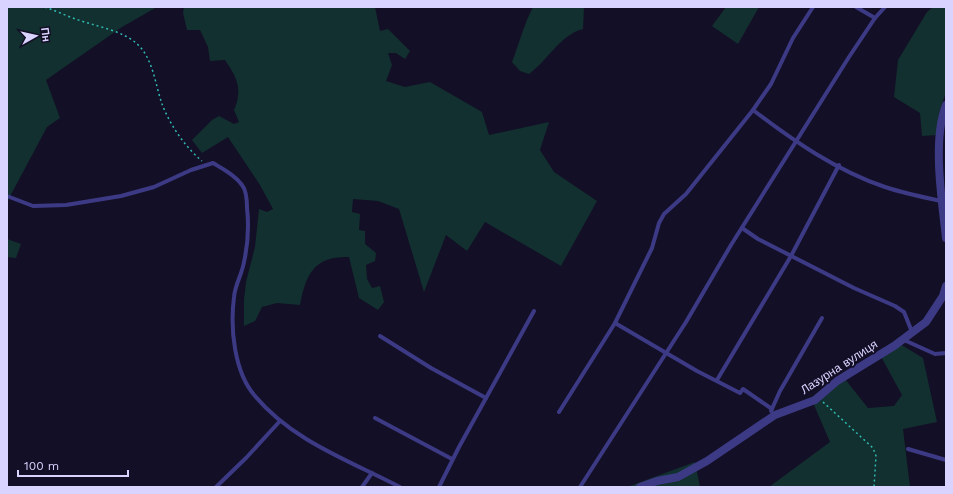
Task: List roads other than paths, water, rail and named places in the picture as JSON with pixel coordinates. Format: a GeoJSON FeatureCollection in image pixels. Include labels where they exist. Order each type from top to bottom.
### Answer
{"type":"FeatureCollection","features":[{"type":"Feature","properties":{"kind":"street"},"geometry":{"type":"LineString","coordinates":[[946,105],[942,116],[939,158],[941,201],[946,236]]}},
{"type":"Feature","properties":{"kind":"street","name":"Лазурна вулиця"},"geometry":{"type":"LineString","coordinates":[[640,487],[657,481],[678,477],[707,461],[770,419],[819,396],[837,381],[903,339],[926,322],[943,296],[946,286]]}},
{"type":"Feature","properties":{"kind":"lane"},"geometry":{"type":"LineString","coordinates":[[559,412],[615,323],[652,248],[659,223],[664,214],[686,194],[753,110],[771,84],[793,38],[813,7]]}},
{"type":"Feature","properties":{"kind":"lane"},"geometry":{"type":"LineString","coordinates":[[856,7],[875,18]]}},
{"type":"Feature","properties":{"kind":"lane"},"geometry":{"type":"LineString","coordinates":[[580,487],[666,353],[849,57],[875,18],[885,7]]}},
{"type":"Feature","properties":{"kind":"lane"},"geometry":{"type":"LineString","coordinates":[[753,110],[796,143],[884,187],[941,201]]}},
{"type":"Feature","properties":{"kind":"lane"},"geometry":{"type":"LineString","coordinates":[[7,196],[33,206],[66,206],[121,196],[154,187],[191,170],[213,163],[227,171],[243,186],[247,202],[249,228],[244,263],[234,297],[234,348],[240,370],[254,395],[280,421],[305,440],[400,487]]}},
{"type":"Feature","properties":{"kind":"lane"},"geometry":{"type":"LineString","coordinates":[[717,380],[791,256],[839,165]]}},
{"type":"Feature","properties":{"kind":"lane"},"geometry":{"type":"LineString","coordinates":[[742,228],[758,239],[791,256],[854,288],[895,306],[904,312],[912,332]]}},
{"type":"Feature","properties":{"kind":"lane"},"geometry":{"type":"LineString","coordinates":[[439,487],[452,459],[534,311]]}},
{"type":"Feature","properties":{"kind":"lane"},"geometry":{"type":"LineString","coordinates":[[770,419],[772,409],[822,318]]}},
{"type":"Feature","properties":{"kind":"lane"},"geometry":{"type":"LineString","coordinates":[[615,323],[697,371],[740,393],[743,389],[772,409]]}},
{"type":"Feature","properties":{"kind":"lane"},"geometry":{"type":"LineString","coordinates":[[380,336],[431,368],[486,398]]}},
{"type":"Feature","properties":{"kind":"lane"},"geometry":{"type":"LineString","coordinates":[[903,339],[934,354],[946,353]]}},
{"type":"Feature","properties":{"kind":"lane"},"geometry":{"type":"LineString","coordinates":[[375,418],[452,459]]}},
{"type":"Feature","properties":{"kind":"lane"},"geometry":{"type":"LineString","coordinates":[[216,487],[246,458],[280,421]]}},
{"type":"Feature","properties":{"kind":"lane"},"geometry":{"type":"LineString","coordinates":[[908,449],[946,460]]}},
{"type":"Feature","properties":{"kind":"lane"},"geometry":{"type":"LineString","coordinates":[[362,487],[372,472]]}}]}
